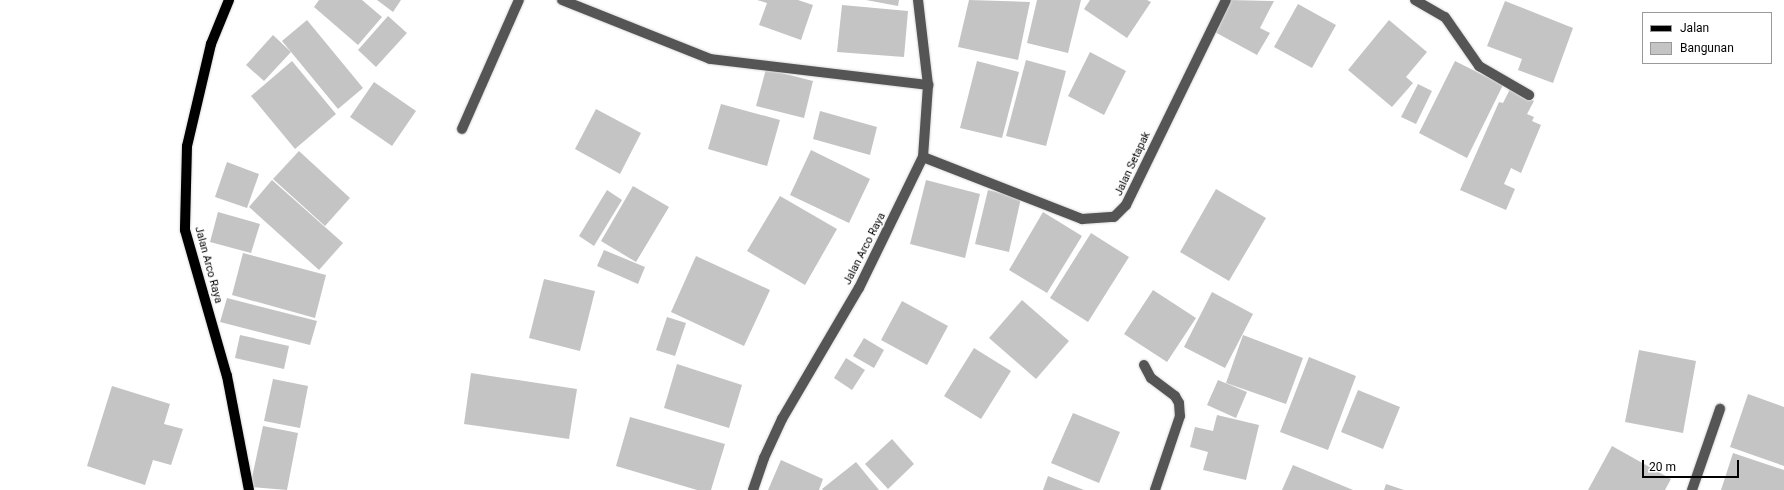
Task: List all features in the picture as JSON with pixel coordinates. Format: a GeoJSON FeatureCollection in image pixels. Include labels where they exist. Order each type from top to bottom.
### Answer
{"type":"FeatureCollection","features":[{"type":"Feature","properties":{"kind":"main road","name":"Jalan Arco Raya"},"geometry":{"type":"LineString","coordinates":[[229,0],[211,44],[187,146],[185,230],[227,376],[249,490]]}},
{"type":"Feature","properties":{"kind":"street"},"geometry":{"type":"LineString","coordinates":[[462,129],[520,0]]}},
{"type":"Feature","properties":{"kind":"street"},"geometry":{"type":"LineString","coordinates":[[562,0],[710,59],[928,85]]}},
{"type":"Feature","properties":{"kind":"street","name":"Jalan Arco Raya"},"geometry":{"type":"LineString","coordinates":[[753,490],[764,458],[782,419],[859,288],[923,157],[928,85],[918,0]]}},
{"type":"Feature","properties":{"kind":"street","name":"Jalan Setapak"},"geometry":{"type":"LineString","coordinates":[[923,157],[1082,219],[1114,217],[1126,206],[1226,0]]}},
{"type":"Feature","properties":{"kind":"street"},"geometry":{"type":"LineString","coordinates":[[1415,0],[1450,21],[1479,66],[1529,95]]}},
{"type":"Feature","properties":{"kind":"street"},"geometry":{"type":"LineString","coordinates":[[1144,365],[1151,378],[1175,396],[1179,403],[1180,416],[1156,490]]}},
{"type":"Feature","properties":{"kind":"street"},"geometry":{"type":"LineString","coordinates":[[1692,490],[1720,409]]}},
{"type":"Feature","properties":{"kind":"building"},"geometry":{"type":"Polygon","coordinates":[[[319,0],[362,0],[382,17],[358,45],[314,7],[319,0]]]}},
{"type":"Feature","properties":{"kind":"building"},"geometry":{"type":"Polygon","coordinates":[[[377,0],[401,0],[393,12],[377,0]]]}},
{"type":"Feature","properties":{"kind":"building"},"geometry":{"type":"Polygon","coordinates":[[[757,0],[798,0],[813,5],[801,40],[759,25],[767,3],[757,0]]]}},
{"type":"Feature","properties":{"kind":"building"},"geometry":{"type":"Polygon","coordinates":[[[866,0],[899,0],[898,6],[866,0]]]}},
{"type":"Feature","properties":{"kind":"building"},"geometry":{"type":"Polygon","coordinates":[[[969,0],[1030,2],[1018,60],[958,47],[969,0]]]}},
{"type":"Feature","properties":{"kind":"building"},"geometry":{"type":"Polygon","coordinates":[[[1037,0],[1081,0],[1068,53],[1027,43],[1037,0]]]}},
{"type":"Feature","properties":{"kind":"building"},"geometry":{"type":"Polygon","coordinates":[[[1090,0],[1147,0],[1151,2],[1127,38],[1084,9],[1090,0]]]}},
{"type":"Feature","properties":{"kind":"building"},"geometry":{"type":"Polygon","coordinates":[[[1229,0],[1274,1],[1260,28],[1270,33],[1257,55],[1213,31],[1229,0]]]}},
{"type":"Feature","properties":{"kind":"building"},"geometry":{"type":"Polygon","coordinates":[[[1505,1],[1573,28],[1553,83],[1518,70],[1522,59],[1487,46],[1505,1]]]}},
{"type":"Feature","properties":{"kind":"building"},"geometry":{"type":"Polygon","coordinates":[[[1298,4],[1336,25],[1312,68],[1274,47],[1298,4]]]}},
{"type":"Feature","properties":{"kind":"building"},"geometry":{"type":"Polygon","coordinates":[[[842,5],[908,11],[904,57],[837,52],[842,5]]]}},
{"type":"Feature","properties":{"kind":"building"},"geometry":{"type":"Polygon","coordinates":[[[388,16],[407,33],[376,67],[358,50],[388,16]]]}},
{"type":"Feature","properties":{"kind":"building"},"geometry":{"type":"Polygon","coordinates":[[[307,20],[363,88],[338,109],[282,41],[307,20]]]}},
{"type":"Feature","properties":{"kind":"building"},"geometry":{"type":"Polygon","coordinates":[[[1389,20],[1427,52],[1406,77],[1413,83],[1392,107],[1348,70],[1389,20]]]}},
{"type":"Feature","properties":{"kind":"building"},"geometry":{"type":"Polygon","coordinates":[[[273,35],[291,52],[264,81],[246,65],[273,35]]]}},
{"type":"Feature","properties":{"kind":"building"},"geometry":{"type":"Polygon","coordinates":[[[1090,52],[1126,71],[1104,115],[1068,96],[1090,52]]]}},
{"type":"Feature","properties":{"kind":"building"},"geometry":{"type":"Polygon","coordinates":[[[1026,60],[1066,71],[1046,146],[1006,136],[1026,60]]]}},
{"type":"Feature","properties":{"kind":"building"},"geometry":{"type":"Polygon","coordinates":[[[292,61],[336,114],[295,149],[251,96],[292,61]]]}},
{"type":"Feature","properties":{"kind":"building"},"geometry":{"type":"Polygon","coordinates":[[[977,61],[1019,72],[1002,138],[960,128],[977,61]]]}},
{"type":"Feature","properties":{"kind":"building"},"geometry":{"type":"Polygon","coordinates":[[[1455,61],[1503,85],[1467,158],[1419,133],[1455,61]]]}},
{"type":"Feature","properties":{"kind":"building"},"geometry":{"type":"Polygon","coordinates":[[[766,69],[813,81],[804,118],[756,106],[766,69]]]}},
{"type":"Feature","properties":{"kind":"building"},"geometry":{"type":"Polygon","coordinates":[[[374,82],[416,111],[392,146],[350,117],[374,82]]]}},
{"type":"Feature","properties":{"kind":"building"},"geometry":{"type":"Polygon","coordinates":[[[1418,84],[1432,91],[1416,124],[1401,117],[1418,84]]]}},
{"type":"Feature","properties":{"kind":"building"},"geometry":{"type":"Polygon","coordinates":[[[1510,89],[1534,101],[1527,114],[1534,117],[1532,121],[1541,125],[1521,173],[1511,168],[1504,184],[1515,189],[1506,210],[1460,190],[1499,102],[1503,103],[1510,89]]]}},
{"type":"Feature","properties":{"kind":"building"},"geometry":{"type":"Polygon","coordinates":[[[721,104],[780,120],[767,166],[708,149],[721,104]]]}},
{"type":"Feature","properties":{"kind":"building"},"geometry":{"type":"Polygon","coordinates":[[[596,109],[641,133],[620,174],[575,149],[596,109]]]}},
{"type":"Feature","properties":{"kind":"building"},"geometry":{"type":"Polygon","coordinates":[[[820,111],[877,127],[870,155],[813,139],[820,111]]]}},
{"type":"Feature","properties":{"kind":"building"},"geometry":{"type":"Polygon","coordinates":[[[811,150],[870,179],[849,223],[790,195],[811,150]]]}},
{"type":"Feature","properties":{"kind":"building"},"geometry":{"type":"Polygon","coordinates":[[[299,151],[350,198],[325,226],[273,179],[299,151]]]}},
{"type":"Feature","properties":{"kind":"building"},"geometry":{"type":"Polygon","coordinates":[[[227,162],[259,174],[247,208],[215,197],[227,162]]]}},
{"type":"Feature","properties":{"kind":"building"},"geometry":{"type":"Polygon","coordinates":[[[272,180],[343,243],[319,270],[249,207],[272,180]]]}},
{"type":"Feature","properties":{"kind":"building"},"geometry":{"type":"Polygon","coordinates":[[[926,180],[980,194],[965,258],[910,244],[926,180]]]}},
{"type":"Feature","properties":{"kind":"building"},"geometry":{"type":"Polygon","coordinates":[[[633,186],[669,207],[636,262],[601,241],[633,186]]]}},
{"type":"Feature","properties":{"kind":"building"},"geometry":{"type":"Polygon","coordinates":[[[1216,189],[1266,218],[1229,281],[1180,252],[1216,189]]]}},
{"type":"Feature","properties":{"kind":"building"},"geometry":{"type":"Polygon","coordinates":[[[607,190],[622,200],[594,246],[579,236],[607,190]]]}},
{"type":"Feature","properties":{"kind":"building"},"geometry":{"type":"Polygon","coordinates":[[[988,190],[1021,198],[1009,252],[975,244],[988,190]]]}},
{"type":"Feature","properties":{"kind":"building"},"geometry":{"type":"Polygon","coordinates":[[[780,196],[837,229],[805,285],[747,251],[780,196]]]}},
{"type":"Feature","properties":{"kind":"building"},"geometry":{"type":"Polygon","coordinates":[[[218,212],[260,224],[251,253],[210,242],[218,212]]]}},
{"type":"Feature","properties":{"kind":"building"},"geometry":{"type":"Polygon","coordinates":[[[1043,212],[1082,236],[1047,293],[1009,270],[1043,212]]]}},
{"type":"Feature","properties":{"kind":"building"},"geometry":{"type":"Polygon","coordinates":[[[1091,233],[1129,257],[1088,322],[1050,298],[1091,233]]]}},
{"type":"Feature","properties":{"kind":"building"},"geometry":{"type":"Polygon","coordinates":[[[604,250],[645,267],[638,284],[597,266],[604,250]]]}},
{"type":"Feature","properties":{"kind":"building"},"geometry":{"type":"Polygon","coordinates":[[[243,253],[326,275],[315,318],[232,295],[243,253]]]}},
{"type":"Feature","properties":{"kind":"building"},"geometry":{"type":"Polygon","coordinates":[[[696,256],[770,290],[744,346],[671,312],[696,256]]]}},
{"type":"Feature","properties":{"kind":"building"},"geometry":{"type":"Polygon","coordinates":[[[544,279],[595,291],[580,351],[529,338],[544,279]]]}},
{"type":"Feature","properties":{"kind":"building"},"geometry":{"type":"Polygon","coordinates":[[[1153,290],[1196,318],[1167,362],[1124,334],[1153,290]]]}},
{"type":"Feature","properties":{"kind":"building"},"geometry":{"type":"Polygon","coordinates":[[[1212,292],[1253,314],[1225,368],[1184,347],[1212,292]]]}},
{"type":"Feature","properties":{"kind":"building"},"geometry":{"type":"Polygon","coordinates":[[[227,298],[317,321],[310,345],[220,322],[227,298]]]}},
{"type":"Feature","properties":{"kind":"building"},"geometry":{"type":"Polygon","coordinates":[[[1022,300],[1069,341],[1036,379],[989,338],[1022,300]]]}},
{"type":"Feature","properties":{"kind":"building"},"geometry":{"type":"Polygon","coordinates":[[[902,301],[948,326],[927,365],[881,340],[902,301]]]}},
{"type":"Feature","properties":{"kind":"building"},"geometry":{"type":"Polygon","coordinates":[[[667,317],[686,323],[675,356],[656,350],[667,317]]]}},
{"type":"Feature","properties":{"kind":"building"},"geometry":{"type":"Polygon","coordinates":[[[240,335],[289,346],[284,369],[235,358],[240,335]]]}},
{"type":"Feature","properties":{"kind":"building"},"geometry":{"type":"Polygon","coordinates":[[[1243,335],[1303,358],[1286,404],[1226,383],[1243,335]]]}},
{"type":"Feature","properties":{"kind":"building"},"geometry":{"type":"Polygon","coordinates":[[[864,338],[884,350],[874,368],[853,356],[864,338]]]}},
{"type":"Feature","properties":{"kind":"building"},"geometry":{"type":"Polygon","coordinates":[[[974,348],[1011,371],[981,419],[944,396],[974,348]]]}},
{"type":"Feature","properties":{"kind":"building"},"geometry":{"type":"Polygon","coordinates":[[[1639,350],[1696,361],[1683,433],[1625,422],[1639,350]]]}},
{"type":"Feature","properties":{"kind":"building"},"geometry":{"type":"Polygon","coordinates":[[[1309,357],[1356,376],[1328,450],[1280,432],[1309,357]]]}},
{"type":"Feature","properties":{"kind":"building"},"geometry":{"type":"Polygon","coordinates":[[[846,358],[865,370],[852,390],[834,378],[846,358]]]}},
{"type":"Feature","properties":{"kind":"building"},"geometry":{"type":"Polygon","coordinates":[[[677,364],[742,385],[729,428],[664,408],[677,364]]]}},
{"type":"Feature","properties":{"kind":"building"},"geometry":{"type":"Polygon","coordinates":[[[471,373],[577,389],[569,439],[464,424],[471,373]]]}},
{"type":"Feature","properties":{"kind":"building"},"geometry":{"type":"Polygon","coordinates":[[[273,379],[308,386],[300,428],[264,421],[273,379]]]}},
{"type":"Feature","properties":{"kind":"building"},"geometry":{"type":"Polygon","coordinates":[[[1218,380],[1247,392],[1236,418],[1207,405],[1218,380]]]}},
{"type":"Feature","properties":{"kind":"building"},"geometry":{"type":"Polygon","coordinates":[[[112,386],[170,404],[164,424],[183,429],[171,465],[153,460],[145,485],[87,466],[112,386]]]}},
{"type":"Feature","properties":{"kind":"building"},"geometry":{"type":"Polygon","coordinates":[[[1358,390],[1400,407],[1383,449],[1341,432],[1358,390]]]}},
{"type":"Feature","properties":{"kind":"building"},"geometry":{"type":"Polygon","coordinates":[[[1748,394],[1784,407],[1784,466],[1730,447],[1748,394]]]}},
{"type":"Feature","properties":{"kind":"building"},"geometry":{"type":"Polygon","coordinates":[[[1073,413],[1120,432],[1099,483],[1051,463],[1073,413]]]}},
{"type":"Feature","properties":{"kind":"building"},"geometry":{"type":"Polygon","coordinates":[[[1217,415],[1259,425],[1246,480],[1203,470],[1208,452],[1190,447],[1195,427],[1213,431],[1217,415]]]}},
{"type":"Feature","properties":{"kind":"building"},"geometry":{"type":"Polygon","coordinates":[[[630,417],[725,444],[711,490],[697,490],[616,466],[630,417]]]}},
{"type":"Feature","properties":{"kind":"building"},"geometry":{"type":"Polygon","coordinates":[[[263,426],[298,433],[287,490],[250,487],[263,426]]]}},
{"type":"Feature","properties":{"kind":"building"},"geometry":{"type":"Polygon","coordinates":[[[892,439],[914,464],[888,489],[865,464],[892,439]]]}},
{"type":"Feature","properties":{"kind":"building"},"geometry":{"type":"Polygon","coordinates":[[[1612,446],[1671,479],[1665,490],[1588,490],[1612,446]]]}},
{"type":"Feature","properties":{"kind":"building"},"geometry":{"type":"Polygon","coordinates":[[[1733,453],[1784,470],[1784,490],[1721,490],[1733,453]]]}},
{"type":"Feature","properties":{"kind":"building"},"geometry":{"type":"Polygon","coordinates":[[[781,460],[823,479],[819,490],[768,490],[781,460]]]}},
{"type":"Feature","properties":{"kind":"building"},"geometry":{"type":"Polygon","coordinates":[[[856,462],[879,490],[822,489],[856,462]]]}},
{"type":"Feature","properties":{"kind":"building"},"geometry":{"type":"Polygon","coordinates":[[[1293,465],[1353,490],[1282,490],[1293,465]]]}},
{"type":"Feature","properties":{"kind":"building"},"geometry":{"type":"Polygon","coordinates":[[[1048,476],[1084,490],[1043,490],[1048,476]]]}},
{"type":"Feature","properties":{"kind":"building"},"geometry":{"type":"Polygon","coordinates":[[[1386,484],[1404,490],[1384,490],[1386,484]]]}}]}
